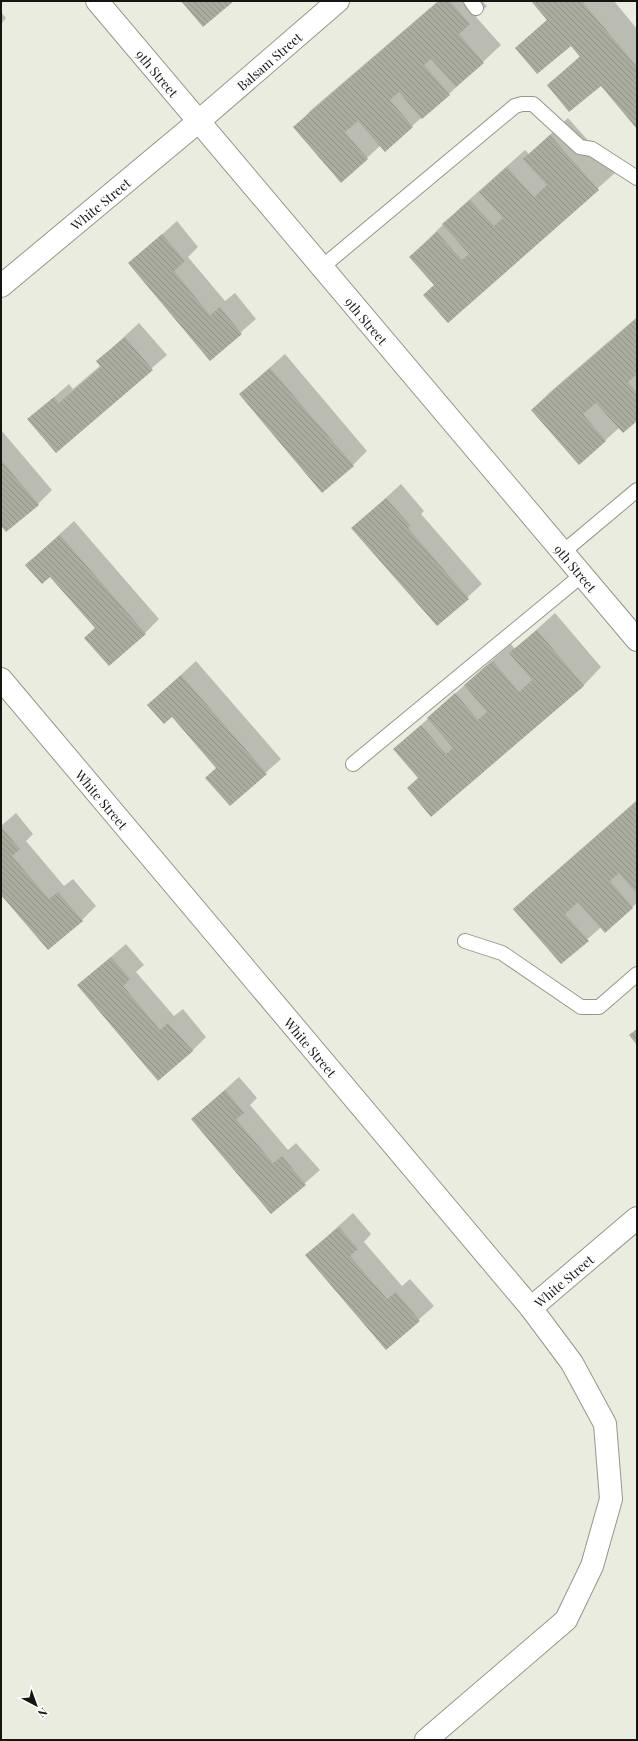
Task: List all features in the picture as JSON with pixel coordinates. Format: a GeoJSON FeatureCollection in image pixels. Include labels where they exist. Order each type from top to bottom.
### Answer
{"type":"FeatureCollection","features":[{"type":"Feature","properties":{"kind":"street","name":"9th Street"},"geometry":{"type":"LineString","coordinates":[[97,1],[637,640]]}},
{"type":"Feature","properties":{"kind":"street","name":"Balsam Street"},"geometry":{"type":"LineString","coordinates":[[199,121],[338,1]]}},
{"type":"Feature","properties":{"kind":"street","name":"White Street"},"geometry":{"type":"LineString","coordinates":[[1,286],[199,121]]}},
{"type":"Feature","properties":{"kind":"street","name":"White Street"},"geometry":{"type":"LineString","coordinates":[[1,679],[531,1308],[637,1218]]}},
{"type":"Feature","properties":{"kind":"street"},"geometry":{"type":"LineString","coordinates":[[426,1740],[566,1620],[592,1566],[611,1499],[605,1424],[572,1363],[531,1308]]}},
{"type":"Feature","properties":{"kind":"lane"},"geometry":{"type":"LineString","coordinates":[[322,267],[515,106],[522,104],[533,104],[580,147],[592,149],[637,178]]}},
{"type":"Feature","properties":{"kind":"lane"},"geometry":{"type":"LineString","coordinates":[[563,552],[637,490]]}},
{"type":"Feature","properties":{"kind":"lane"},"geometry":{"type":"LineString","coordinates":[[353,764],[582,574]]}},
{"type":"Feature","properties":{"kind":"lane"},"geometry":{"type":"LineString","coordinates":[[465,941],[502,953],[581,1007],[599,1007],[637,974]]}},
{"type":"Feature","properties":{"kind":"building"},"geometry":{"type":"Polygon","coordinates":[[[181,1],[234,1],[203,27],[181,1]]]}},
{"type":"Feature","properties":{"kind":"building"},"geometry":{"type":"Polygon","coordinates":[[[439,1],[450,1],[470,24],[459,34],[484,63],[456,87],[431,59],[424,65],[450,95],[422,119],[399,92],[390,100],[413,127],[385,152],[358,121],[345,132],[368,159],[341,183],[293,127],[439,1]]]}},
{"type":"Feature","properties":{"kind":"building"},"geometry":{"type":"Polygon","coordinates":[[[531,1],[582,1],[637,67],[637,129],[601,86],[569,112],[547,85],[580,57],[571,46],[537,74],[515,48],[547,20],[531,1]]]}},
{"type":"Feature","properties":{"kind":"building"},"geometry":{"type":"Polygon","coordinates":[[[550,135],[599,190],[448,323],[423,295],[434,285],[409,257],[437,232],[462,260],[469,254],[442,224],[470,200],[494,226],[503,218],[479,192],[507,167],[534,197],[547,185],[523,159],[550,135]]]}},
{"type":"Feature","properties":{"kind":"building"},"geometry":{"type":"Polygon","coordinates":[[[162,234],[185,261],[174,271],[210,315],[220,307],[242,334],[210,361],[128,263],[162,234]]]}},
{"type":"Feature","properties":{"kind":"building"},"geometry":{"type":"Polygon","coordinates":[[[637,318],[637,374],[628,382],[637,393],[637,421],[623,433],[596,403],[583,414],[606,441],[579,465],[531,410],[637,318]]]}},
{"type":"Feature","properties":{"kind":"building"},"geometry":{"type":"Polygon","coordinates":[[[125,337],[153,370],[56,453],[27,419],[54,397],[59,403],[101,367],[96,361],[125,337]]]}},
{"type":"Feature","properties":{"kind":"building"},"geometry":{"type":"Polygon","coordinates":[[[270,368],[354,466],[322,493],[239,394],[270,368]]]}},
{"type":"Feature","properties":{"kind":"building"},"geometry":{"type":"Polygon","coordinates":[[[1,460],[39,505],[6,532],[1,526],[1,460]]]}},
{"type":"Feature","properties":{"kind":"building"},"geometry":{"type":"Polygon","coordinates":[[[386,498],[411,526],[408,528],[469,599],[437,626],[351,528],[386,498]]]}},
{"type":"Feature","properties":{"kind":"building"},"geometry":{"type":"Polygon","coordinates":[[[60,535],[146,634],[109,666],[84,638],[95,628],[50,577],[42,584],[25,565],[60,535]]]}},
{"type":"Feature","properties":{"kind":"building"},"geometry":{"type":"Polygon","coordinates":[[[537,630],[584,686],[431,817],[407,788],[418,778],[393,749],[421,725],[446,754],[453,748],[427,718],[455,693],[478,720],[487,712],[464,685],[493,661],[519,692],[532,680],[509,653],[537,630]]]}},
{"type":"Feature","properties":{"kind":"building"},"geometry":{"type":"Polygon","coordinates":[[[181,675],[267,774],[230,806],[205,778],[216,768],[172,717],[164,724],[147,705],[181,675]]]}},
{"type":"Feature","properties":{"kind":"building"},"geometry":{"type":"Polygon","coordinates":[[[637,801],[637,894],[619,873],[610,881],[633,908],[605,933],[578,902],[565,914],[589,941],[561,964],[513,909],[637,801]]]}},
{"type":"Feature","properties":{"kind":"building"},"geometry":{"type":"Polygon","coordinates":[[[1,827],[20,849],[12,856],[49,899],[58,892],[83,921],[48,950],[1,895],[1,827]]]}},
{"type":"Feature","properties":{"kind":"building"},"geometry":{"type":"Polygon","coordinates":[[[111,957],[130,979],[123,986],[160,1030],[168,1023],[193,1051],[158,1081],[77,985],[111,957]]]}},
{"type":"Feature","properties":{"kind":"building"},"geometry":{"type":"Polygon","coordinates":[[[637,1029],[637,1045],[629,1035],[637,1029]]]}},
{"type":"Feature","properties":{"kind":"building"},"geometry":{"type":"Polygon","coordinates":[[[225,1090],[244,1113],[236,1119],[273,1163],[282,1156],[306,1185],[271,1214],[191,1119],[225,1090]]]}},
{"type":"Feature","properties":{"kind":"building"},"geometry":{"type":"Polygon","coordinates":[[[339,1227],[358,1249],[350,1256],[387,1299],[396,1292],[420,1321],[386,1350],[305,1255],[339,1227]]]}}]}
